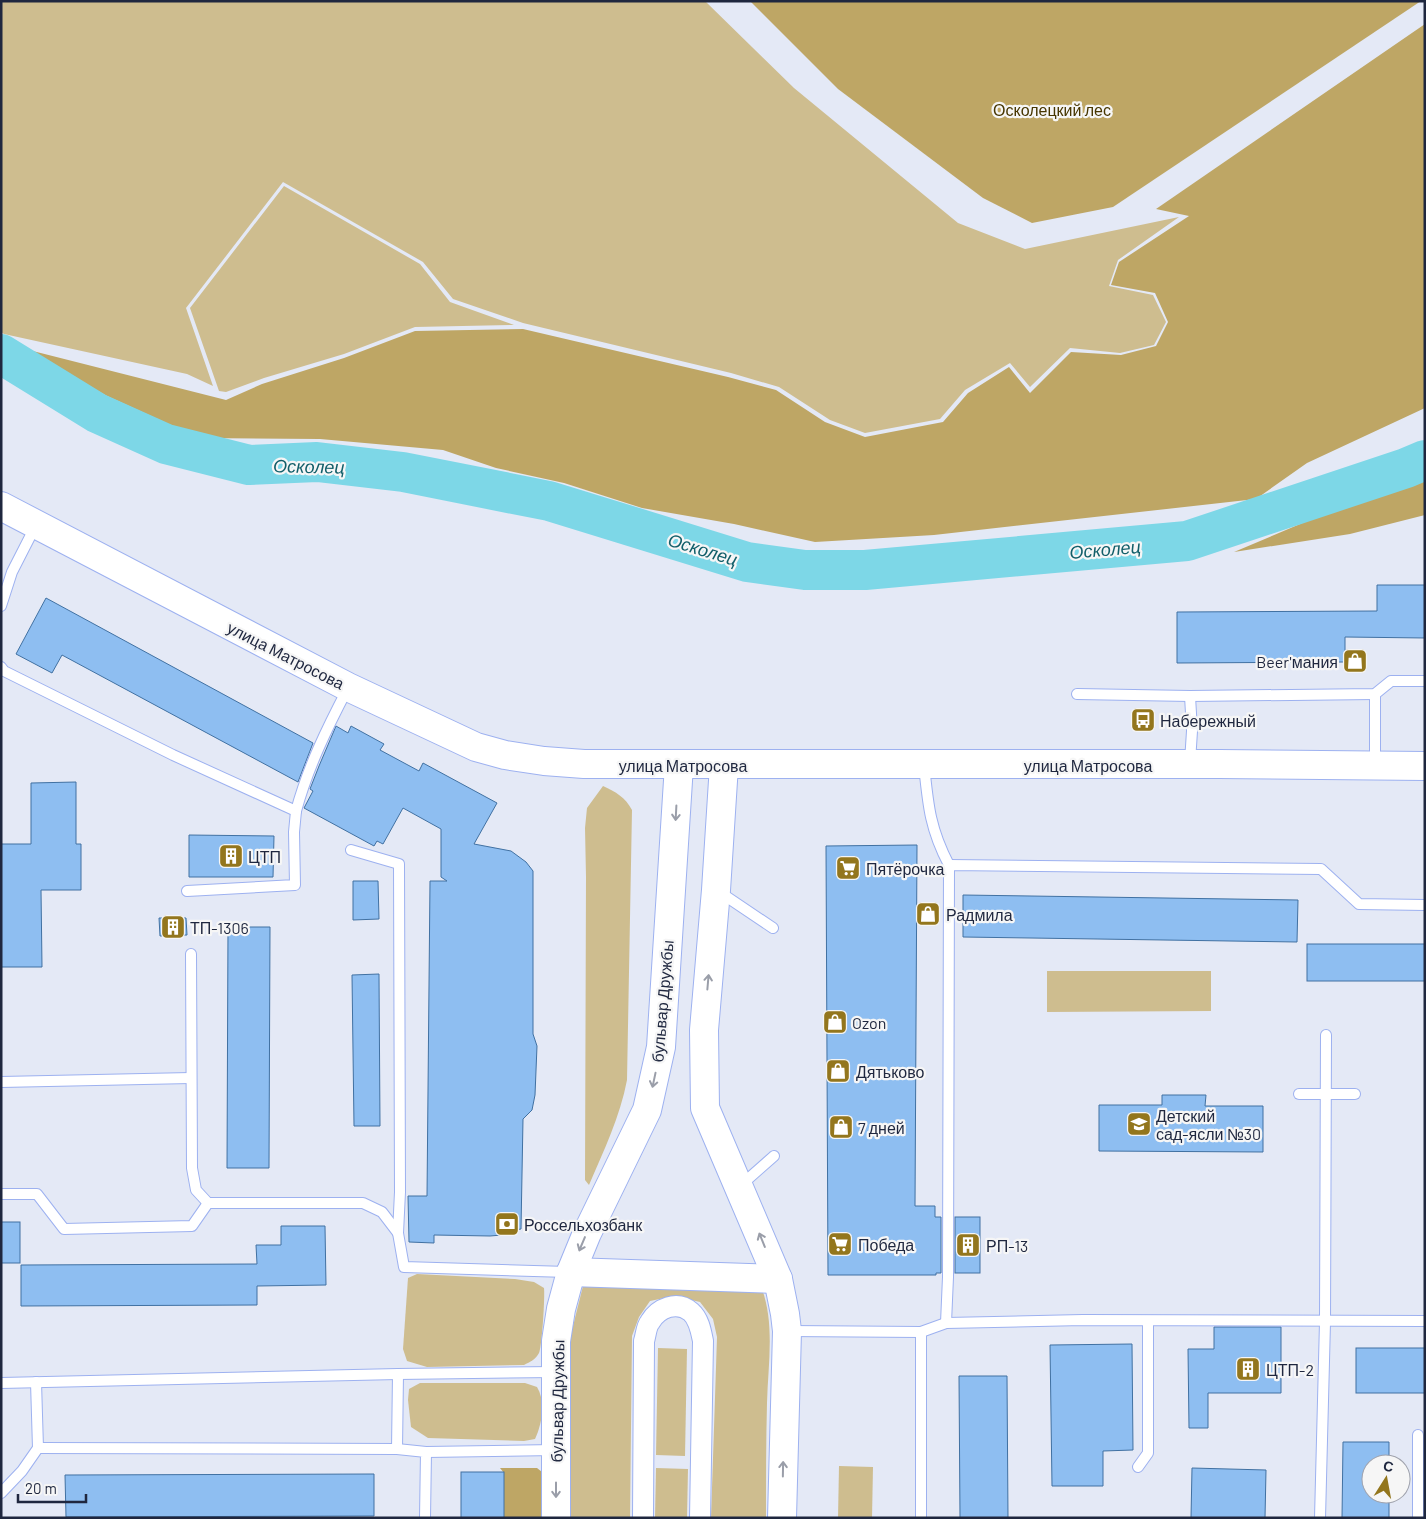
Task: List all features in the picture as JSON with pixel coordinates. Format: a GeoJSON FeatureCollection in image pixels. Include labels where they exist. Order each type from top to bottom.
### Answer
{"type":"FeatureCollection","features":[{"type":"Feature","properties":{"kind":"main road","name":"улица Матросова"},"geometry":{"type":"LineString","coordinates":[[1,506],[348,687],[476,747],[505,754],[544,761],[584,764],[1425,766]]}},
{"type":"Feature","properties":{"kind":"main road","name":"бульвар Дружбы"},"geometry":{"type":"LineString","coordinates":[[556,1518],[556,1341],[558,1325],[571,1272],[587,1233],[647,1110],[659,1056],[679,765]]}},
{"type":"Feature","properties":{"kind":"main road"},"geometry":{"type":"LineString","coordinates":[[724,765],[704,1030],[706,1108],[778,1280],[785,1314],[787,1331],[782,1518]]}},
{"type":"Feature","properties":{"kind":"main road"},"geometry":{"type":"LineString","coordinates":[[571,1272],[778,1280]]}},
{"type":"Feature","properties":{"kind":"street"},"geometry":{"type":"LineString","coordinates":[[642,1518],[644,1341],[649,1323],[658,1310],[675,1306],[690,1311],[698,1323],[703,1341],[700,1518]]}},
{"type":"Feature","properties":{"kind":"lane"},"geometry":{"type":"LineString","coordinates":[[1,606],[12,572],[36,524]]}},
{"type":"Feature","properties":{"kind":"lane"},"geometry":{"type":"LineString","coordinates":[[1,667],[4,671],[174,755],[296,811]]}},
{"type":"Feature","properties":{"kind":"lane"},"geometry":{"type":"LineString","coordinates":[[1077,694],[1190,696],[1375,694],[1391,681],[1425,681]]}},
{"type":"Feature","properties":{"kind":"lane"},"geometry":{"type":"LineString","coordinates":[[187,891],[295,886],[294,832],[296,811],[304,781],[348,687]]}},
{"type":"Feature","properties":{"kind":"lane"},"geometry":{"type":"LineString","coordinates":[[1375,694],[1375,766]]}},
{"type":"Feature","properties":{"kind":"lane"},"geometry":{"type":"LineString","coordinates":[[1190,696],[1192,731],[1190,764]]}},
{"type":"Feature","properties":{"kind":"lane"},"geometry":{"type":"LineString","coordinates":[[924,764],[929,813],[938,845],[949,865],[948,1267],[946,1323]]}},
{"type":"Feature","properties":{"kind":"lane"},"geometry":{"type":"LineString","coordinates":[[351,850],[399,864],[400,1192],[398,1233],[404,1267],[571,1272]]}},
{"type":"Feature","properties":{"kind":"lane"},"geometry":{"type":"LineString","coordinates":[[949,865],[1321,869],[1359,904],[1425,905]]}},
{"type":"Feature","properties":{"kind":"lane"},"geometry":{"type":"LineString","coordinates":[[716,890],[773,928]]}},
{"type":"Feature","properties":{"kind":"lane"},"geometry":{"type":"LineString","coordinates":[[192,954],[192,1168],[196,1190],[208,1203],[363,1203],[382,1212],[398,1233]]}},
{"type":"Feature","properties":{"kind":"lane"},"geometry":{"type":"LineString","coordinates":[[1320,1518],[1325,1322],[1326,1034]]}},
{"type":"Feature","properties":{"kind":"lane"},"geometry":{"type":"LineString","coordinates":[[1,1082],[192,1078]]}},
{"type":"Feature","properties":{"kind":"lane"},"geometry":{"type":"LineString","coordinates":[[1300,1094],[1355,1094]]}},
{"type":"Feature","properties":{"kind":"lane"},"geometry":{"type":"LineString","coordinates":[[740,1186],[774,1156]]}},
{"type":"Feature","properties":{"kind":"lane"},"geometry":{"type":"LineString","coordinates":[[1,1194],[37,1194],[64,1229],[192,1226],[208,1203]]}},
{"type":"Feature","properties":{"kind":"lane"},"geometry":{"type":"LineString","coordinates":[[1138,1466],[1148,1452],[1148,1321]]}},
{"type":"Feature","properties":{"kind":"lane"},"geometry":{"type":"LineString","coordinates":[[787,1331],[921,1332],[946,1323],[1425,1321]]}},
{"type":"Feature","properties":{"kind":"lane"},"geometry":{"type":"LineString","coordinates":[[921,1332],[921,1518]]}},
{"type":"Feature","properties":{"kind":"lane"},"geometry":{"type":"LineString","coordinates":[[1,1383],[556,1372]]}},
{"type":"Feature","properties":{"kind":"lane"},"geometry":{"type":"LineString","coordinates":[[397,1450],[398,1374]]}},
{"type":"Feature","properties":{"kind":"lane"},"geometry":{"type":"LineString","coordinates":[[1,1493],[22,1471],[38,1448],[36,1382]]}},
{"type":"Feature","properties":{"kind":"lane"},"geometry":{"type":"LineString","coordinates":[[1418,1435],[1418,1518]]}},
{"type":"Feature","properties":{"kind":"lane"},"geometry":{"type":"LineString","coordinates":[[38,1448],[397,1450],[426,1452],[556,1450]]}},
{"type":"Feature","properties":{"kind":"lane"},"geometry":{"type":"LineString","coordinates":[[425,1518],[426,1452]]}},
{"type":"Feature","properties":{"kind":"shaded area"},"geometry":{"type":"Polygon","coordinates":[[[1,1],[705,1],[794,88],[958,223],[1025,249],[1179,217],[1118,260],[1109,286],[1153,295],[1166,322],[1154,345],[1120,353],[1070,348],[1030,387],[1010,363],[965,390],[940,419],[865,433],[830,420],[779,387],[731,373],[523,323],[453,299],[423,262],[283,182],[186,308],[213,386],[187,374],[4,334],[1,332],[1,1]]]}},
{"type":"Feature","properties":{"kind":"shaded area"},"geometry":{"type":"Polygon","coordinates":[[[284,186],[420,264],[450,302],[514,325],[415,327],[344,354],[264,378],[226,392],[219,391],[190,308],[284,186]]]}},
{"type":"Feature","properties":{"kind":"shaded area"},"geometry":{"type":"Polygon","coordinates":[[[603,786],[620,795],[632,810],[627,1080],[616,1120],[589,1185],[585,1180],[585,828],[587,808],[603,786]]]}},
{"type":"Feature","properties":{"kind":"shaded area"},"geometry":{"type":"Polygon","coordinates":[[[1047,971],[1211,971],[1211,1011],[1047,1012],[1047,971]]]}},
{"type":"Feature","properties":{"kind":"shaded area"},"geometry":{"type":"Polygon","coordinates":[[[417,1274],[515,1279],[534,1282],[544,1288],[542,1332],[538,1355],[524,1365],[427,1367],[407,1361],[403,1349],[408,1278],[417,1274]]]}},
{"type":"Feature","properties":{"kind":"shaded area"},"geometry":{"type":"Polygon","coordinates":[[[584,1282],[762,1289],[770,1331],[766,1518],[711,1518],[717,1337],[713,1319],[700,1302],[674,1296],[650,1301],[639,1317],[632,1336],[630,1518],[569,1518],[571,1334],[584,1282]]]}},
{"type":"Feature","properties":{"kind":"shaded area"},"geometry":{"type":"Polygon","coordinates":[[[658,1348],[687,1349],[685,1456],[656,1455],[658,1348]]]}},
{"type":"Feature","properties":{"kind":"shaded area"},"geometry":{"type":"Polygon","coordinates":[[[420,1383],[525,1383],[537,1387],[540,1393],[542,1413],[540,1427],[535,1439],[524,1441],[428,1438],[411,1427],[408,1400],[409,1389],[420,1383]]]}},
{"type":"Feature","properties":{"kind":"shaded area"},"geometry":{"type":"Polygon","coordinates":[[[839,1466],[873,1467],[872,1518],[838,1518],[839,1466]]]}},
{"type":"Feature","properties":{"kind":"shaded area"},"geometry":{"type":"Polygon","coordinates":[[[656,1468],[688,1469],[687,1518],[655,1518],[656,1468]]]}},
{"type":"Feature","properties":{"kind":"green space","name":"Осколецкий лес"},"geometry":{"type":"Polygon","coordinates":[[[750,1],[1421,1],[1113,207],[1032,223],[983,198],[838,89],[750,1]]]}},
{"type":"Feature","properties":{"kind":"green space"},"geometry":{"type":"Polygon","coordinates":[[[1425,24],[1425,408],[1307,463],[1256,499],[934,535],[815,542],[734,524],[642,508],[564,483],[496,468],[443,450],[320,439],[199,438],[107,396],[17,347],[226,400],[262,384],[344,358],[415,331],[523,329],[776,390],[825,422],[865,437],[943,422],[968,393],[1009,367],[1030,393],[1071,352],[1121,355],[1156,346],[1168,322],[1155,293],[1111,285],[1119,262],[1189,216],[1156,209],[1425,24]]]}},
{"type":"Feature","properties":{"kind":"green space"},"geometry":{"type":"Polygon","coordinates":[[[1425,471],[1425,515],[1350,534],[1234,552],[1425,471]]]}},
{"type":"Feature","properties":{"kind":"green space"},"geometry":{"type":"Polygon","coordinates":[[[500,1468],[537,1468],[542,1472],[544,1518],[504,1518],[504,1473],[500,1468]]]}},
{"type":"Feature","properties":{"kind":"building"},"geometry":{"type":"Polygon","coordinates":[[[1377,585],[1425,585],[1425,638],[1345,637],[1345,662],[1177,663],[1177,612],[1377,611],[1377,585]]]}},
{"type":"Feature","properties":{"kind":"building"},"geometry":{"type":"Polygon","coordinates":[[[46,598],[313,743],[298,782],[62,655],[52,673],[16,654],[46,598]]]}},
{"type":"Feature","properties":{"kind":"building"},"geometry":{"type":"Polygon","coordinates":[[[336,726],[348,733],[351,726],[384,744],[380,750],[419,771],[423,763],[497,803],[474,844],[511,851],[526,862],[533,871],[533,1034],[537,1046],[535,1095],[532,1110],[523,1119],[521,1229],[509,1231],[502,1235],[490,1236],[434,1235],[434,1243],[409,1242],[408,1196],[427,1196],[430,881],[447,881],[441,877],[441,829],[403,808],[383,844],[377,841],[374,846],[304,808],[313,791],[310,789],[336,726]]]}},
{"type":"Feature","properties":{"kind":"building"},"geometry":{"type":"Polygon","coordinates":[[[76,782],[76,844],[81,844],[81,890],[41,890],[42,967],[1,967],[1,844],[31,844],[31,783],[76,782]]]}},
{"type":"Feature","properties":{"kind":"building","name":"ЦТП"},"geometry":{"type":"Polygon","coordinates":[[[189,835],[274,836],[273,877],[189,877],[189,835]]]}},
{"type":"Feature","properties":{"kind":"building"},"geometry":{"type":"Polygon","coordinates":[[[917,845],[915,1206],[935,1206],[935,1217],[941,1217],[941,1273],[936,1273],[936,1275],[828,1275],[826,846],[917,845]]]}},
{"type":"Feature","properties":{"kind":"building"},"geometry":{"type":"Polygon","coordinates":[[[353,881],[378,881],[379,919],[353,920],[353,881]]]}},
{"type":"Feature","properties":{"kind":"building"},"geometry":{"type":"Polygon","coordinates":[[[963,895],[1298,900],[1297,942],[963,937],[963,895]]]}},
{"type":"Feature","properties":{"kind":"building","name":"ТП-1306"},"geometry":{"type":"Polygon","coordinates":[[[159,918],[186,918],[187,935],[160,936],[159,918]]]}},
{"type":"Feature","properties":{"kind":"building"},"geometry":{"type":"Polygon","coordinates":[[[228,927],[270,927],[269,1168],[227,1168],[228,927]]]}},
{"type":"Feature","properties":{"kind":"building"},"geometry":{"type":"Polygon","coordinates":[[[1307,944],[1425,944],[1425,981],[1307,981],[1307,944]]]}},
{"type":"Feature","properties":{"kind":"building"},"geometry":{"type":"Polygon","coordinates":[[[379,974],[380,1126],[354,1126],[352,975],[379,974]]]}},
{"type":"Feature","properties":{"kind":"building"},"geometry":{"type":"Polygon","coordinates":[[[1162,1095],[1206,1095],[1205,1106],[1263,1106],[1263,1152],[1099,1151],[1099,1105],[1162,1105],[1162,1095]]]}},
{"type":"Feature","properties":{"kind":"building","name":"РП-13"},"geometry":{"type":"Polygon","coordinates":[[[955,1217],[980,1217],[980,1273],[955,1273],[955,1217]]]}},
{"type":"Feature","properties":{"kind":"building"},"geometry":{"type":"Polygon","coordinates":[[[1,1222],[20,1222],[20,1263],[1,1263],[1,1222]]]}},
{"type":"Feature","properties":{"kind":"building"},"geometry":{"type":"Polygon","coordinates":[[[281,1226],[325,1226],[326,1285],[257,1286],[257,1305],[21,1306],[21,1265],[257,1264],[256,1245],[281,1245],[281,1226]]]}},
{"type":"Feature","properties":{"kind":"building"},"geometry":{"type":"Polygon","coordinates":[[[1214,1327],[1281,1327],[1281,1393],[1208,1393],[1208,1428],[1189,1428],[1188,1349],[1214,1349],[1214,1327]]]}},
{"type":"Feature","properties":{"kind":"building"},"geometry":{"type":"Polygon","coordinates":[[[1132,1344],[1133,1450],[1103,1451],[1103,1486],[1052,1486],[1050,1345],[1132,1344]]]}},
{"type":"Feature","properties":{"kind":"building"},"geometry":{"type":"Polygon","coordinates":[[[1356,1348],[1425,1348],[1425,1393],[1356,1393],[1356,1348]]]}},
{"type":"Feature","properties":{"kind":"building"},"geometry":{"type":"Polygon","coordinates":[[[959,1376],[1007,1376],[1008,1518],[960,1518],[959,1376]]]}},
{"type":"Feature","properties":{"kind":"building"},"geometry":{"type":"Polygon","coordinates":[[[1343,1442],[1389,1442],[1389,1454],[1361,1454],[1361,1504],[1389,1504],[1389,1518],[1342,1518],[1343,1442]]]}},
{"type":"Feature","properties":{"kind":"building"},"geometry":{"type":"Polygon","coordinates":[[[1192,1468],[1266,1470],[1265,1518],[1191,1518],[1192,1468]]]}},
{"type":"Feature","properties":{"kind":"building"},"geometry":{"type":"Polygon","coordinates":[[[461,1472],[504,1472],[504,1518],[461,1518],[461,1472]]]}},
{"type":"Feature","properties":{"kind":"building"},"geometry":{"type":"Polygon","coordinates":[[[374,1474],[374,1516],[66,1517],[65,1475],[374,1474]]]}},
{"type":"Feature","properties":{"kind":"waterway","name":"Осколец"},"geometry":{"type":"LineString","coordinates":[[1,354],[97,413],[166,444],[249,465],[317,462],[403,472],[549,501],[747,562],[805,570],[865,570],[1187,541],[1425,460]]}},
{"type":"Feature","properties":{"kind":"place","name":"Beer'мания"},"geometry":{"type":"Point","coordinates":[1355,661]}},
{"type":"Feature","properties":{"kind":"place","name":"Набережный"},"geometry":{"type":"Point","coordinates":[1143,720]}},
{"type":"Feature","properties":{"kind":"place","name":"ЦТП"},"geometry":{"type":"Point","coordinates":[231,856]}},
{"type":"Feature","properties":{"kind":"place","name":"Пятёрочка"},"geometry":{"type":"Point","coordinates":[848,868]}},
{"type":"Feature","properties":{"kind":"place","name":"Радмила"},"geometry":{"type":"Point","coordinates":[928,914]}},
{"type":"Feature","properties":{"kind":"place","name":"ТП-1306"},"geometry":{"type":"Point","coordinates":[173,927]}},
{"type":"Feature","properties":{"kind":"place","name":"Ozon"},"geometry":{"type":"Point","coordinates":[835,1022]}},
{"type":"Feature","properties":{"kind":"place","name":"Дятьково"},"geometry":{"type":"Point","coordinates":[838,1071]}},
{"type":"Feature","properties":{"kind":"place","name":"Детский сад-ясли №30"},"geometry":{"type":"Point","coordinates":[1139,1124]}},
{"type":"Feature","properties":{"kind":"place","name":"7 дней"},"geometry":{"type":"Point","coordinates":[841,1127]}},
{"type":"Feature","properties":{"kind":"place","name":"Россельхозбанк"},"geometry":{"type":"Point","coordinates":[507,1224]}},
{"type":"Feature","properties":{"kind":"place","name":"Победа"},"geometry":{"type":"Point","coordinates":[840,1244]}},
{"type":"Feature","properties":{"kind":"place","name":"РП-13"},"geometry":{"type":"Point","coordinates":[968,1245]}},
{"type":"Feature","properties":{"kind":"place","name":"ЦТП-2"},"geometry":{"type":"Point","coordinates":[1248,1369]}}]}
